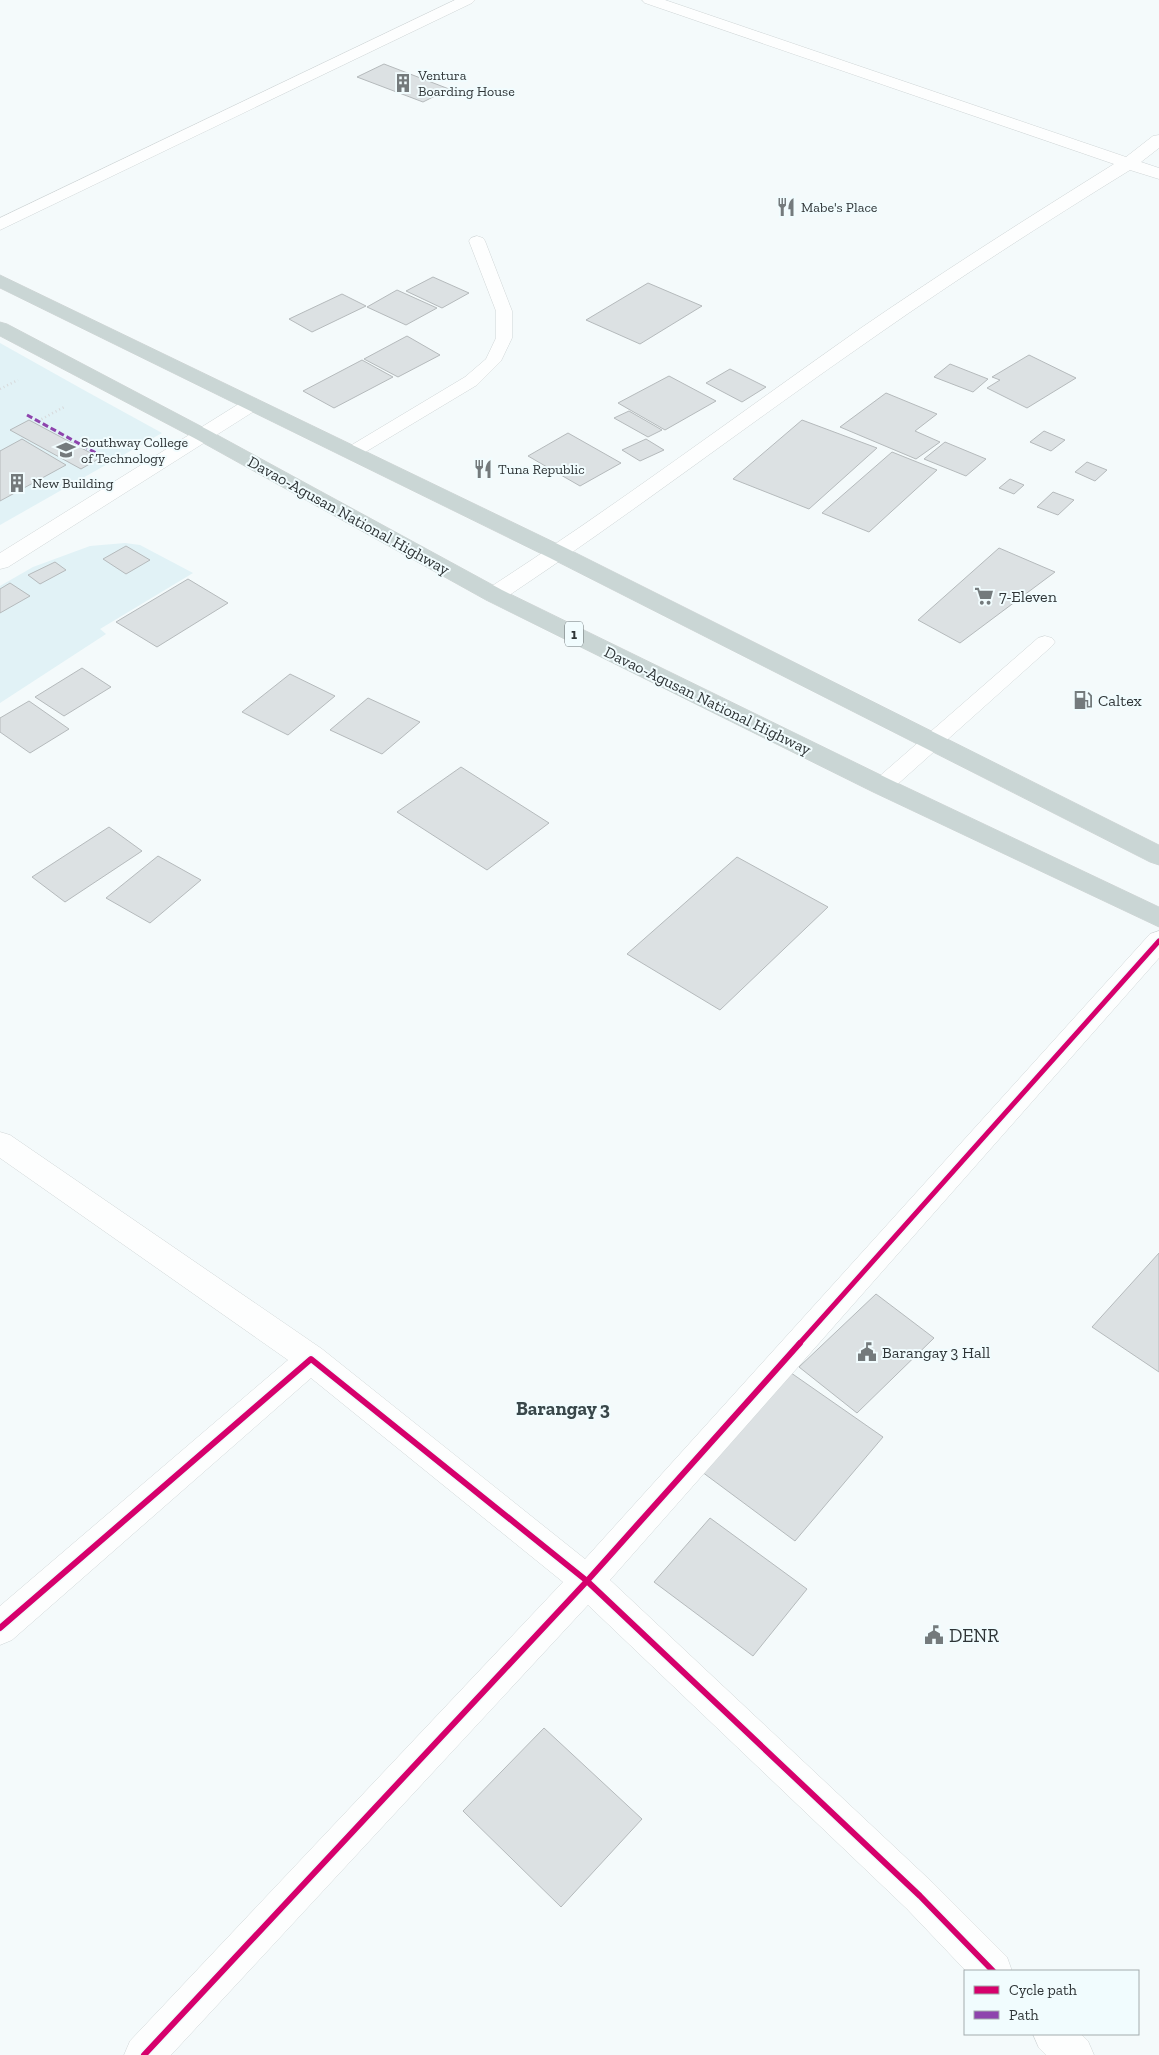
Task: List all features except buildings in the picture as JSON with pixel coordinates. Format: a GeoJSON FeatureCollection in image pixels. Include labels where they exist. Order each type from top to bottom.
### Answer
{"type":"FeatureCollection","features":[{"type":"Feature","properties":{"kind":"highway"},"geometry":{"type":"LineString","coordinates":[[0,281],[558,553],[1159,856]]}},
{"type":"Feature","properties":{"kind":"highway","name":"Davao-Agusan National Highway"},"geometry":{"type":"LineString","coordinates":[[0,328],[203,435],[494,595],[882,786],[1159,918]]}},
{"type":"Feature","properties":{"kind":"street"},"geometry":{"type":"LineString","coordinates":[[0,225],[467,0]]}},
{"type":"Feature","properties":{"kind":"street"},"geometry":{"type":"LineString","coordinates":[[650,0],[1159,174]]}},
{"type":"Feature","properties":{"kind":"street"},"geometry":{"type":"LineString","coordinates":[[494,595],[558,553],[878,326],[1006,240],[1127,164],[1159,140]]}},
{"type":"Feature","properties":{"kind":"street"},"geometry":{"type":"LineString","coordinates":[[0,562],[252,404]]}},
{"type":"Feature","properties":{"kind":"street"},"geometry":{"type":"LineString","coordinates":[[144,2055],[587,1581],[1159,941]]}},
{"type":"Feature","properties":{"kind":"street"},"geometry":{"type":"LineString","coordinates":[[4,1154],[311,1359],[587,1581],[920,1896],[992,1970]]}},
{"type":"Feature","properties":{"kind":"street"},"geometry":{"type":"LineString","coordinates":[[0,1628],[311,1359]]}},
{"type":"Feature","properties":{"kind":"street"},"geometry":{"type":"LineString","coordinates":[[1054,2035],[1074,2055]]}},
{"type":"Feature","properties":{"kind":"lane"},"geometry":{"type":"LineString","coordinates":[[351,453],[471,381],[493,361],[504,338],[504,311],[477,241]]}},
{"type":"Feature","properties":{"kind":"lane"},"geometry":{"type":"LineString","coordinates":[[882,786],[1045,642]]}},
{"type":"Feature","properties":{"kind":"shaded area","name":"Southway College of Technology"},"geometry":{"type":"Polygon","coordinates":[[[0,343],[82,389],[162,433],[0,525],[0,343]]]}},
{"type":"Feature","properties":{"kind":"shaded area"},"geometry":{"type":"Polygon","coordinates":[[[125,543],[140,545],[193,573],[100,629],[106,634],[0,703],[0,586],[33,567],[90,546],[125,543]]]}},
{"type":"Feature","properties":{"kind":"marked path"},"geometry":{"type":"LineString","coordinates":[[27,415],[107,459]]}},
{"type":"Feature","properties":{"kind":"cycle path"},"geometry":{"type":"LineString","coordinates":[[144,2055],[587,1581],[1159,941]]}},
{"type":"Feature","properties":{"kind":"cycle path"},"geometry":{"type":"LineString","coordinates":[[0,1628],[311,1359],[587,1581],[920,1896],[992,1970]]}},
{"type":"Feature","properties":{"kind":"place","name":"Ventura Boarding House"},"geometry":{"type":"Point","coordinates":[403,83]}},
{"type":"Feature","properties":{"kind":"place","name":"Mabe's Place"},"geometry":{"type":"Point","coordinates":[786,207]}},
{"type":"Feature","properties":{"kind":"place","name":"Southway College of Technology"},"geometry":{"type":"Point","coordinates":[66,450]}},
{"type":"Feature","properties":{"kind":"place","name":"Tuna Republic"},"geometry":{"type":"Point","coordinates":[483,469]}},
{"type":"Feature","properties":{"kind":"place","name":"New Building"},"geometry":{"type":"Point","coordinates":[17,483]}},
{"type":"Feature","properties":{"kind":"place","name":"7-Eleven"},"geometry":{"type":"Point","coordinates":[984,596]}},
{"type":"Feature","properties":{"kind":"place","name":"Caltex"},"geometry":{"type":"Point","coordinates":[1083,700]}},
{"type":"Feature","properties":{"kind":"place","name":"Barangay 3 Hall"},"geometry":{"type":"Point","coordinates":[867,1352]}},
{"type":"Feature","properties":{"kind":"place","name":"DENR"},"geometry":{"type":"Point","coordinates":[934,1635]}},
{"type":"Feature","properties":{"kind":"district","name":"Barangay 3"},"geometry":{"type":"Point","coordinates":[563,1408]}}]}
